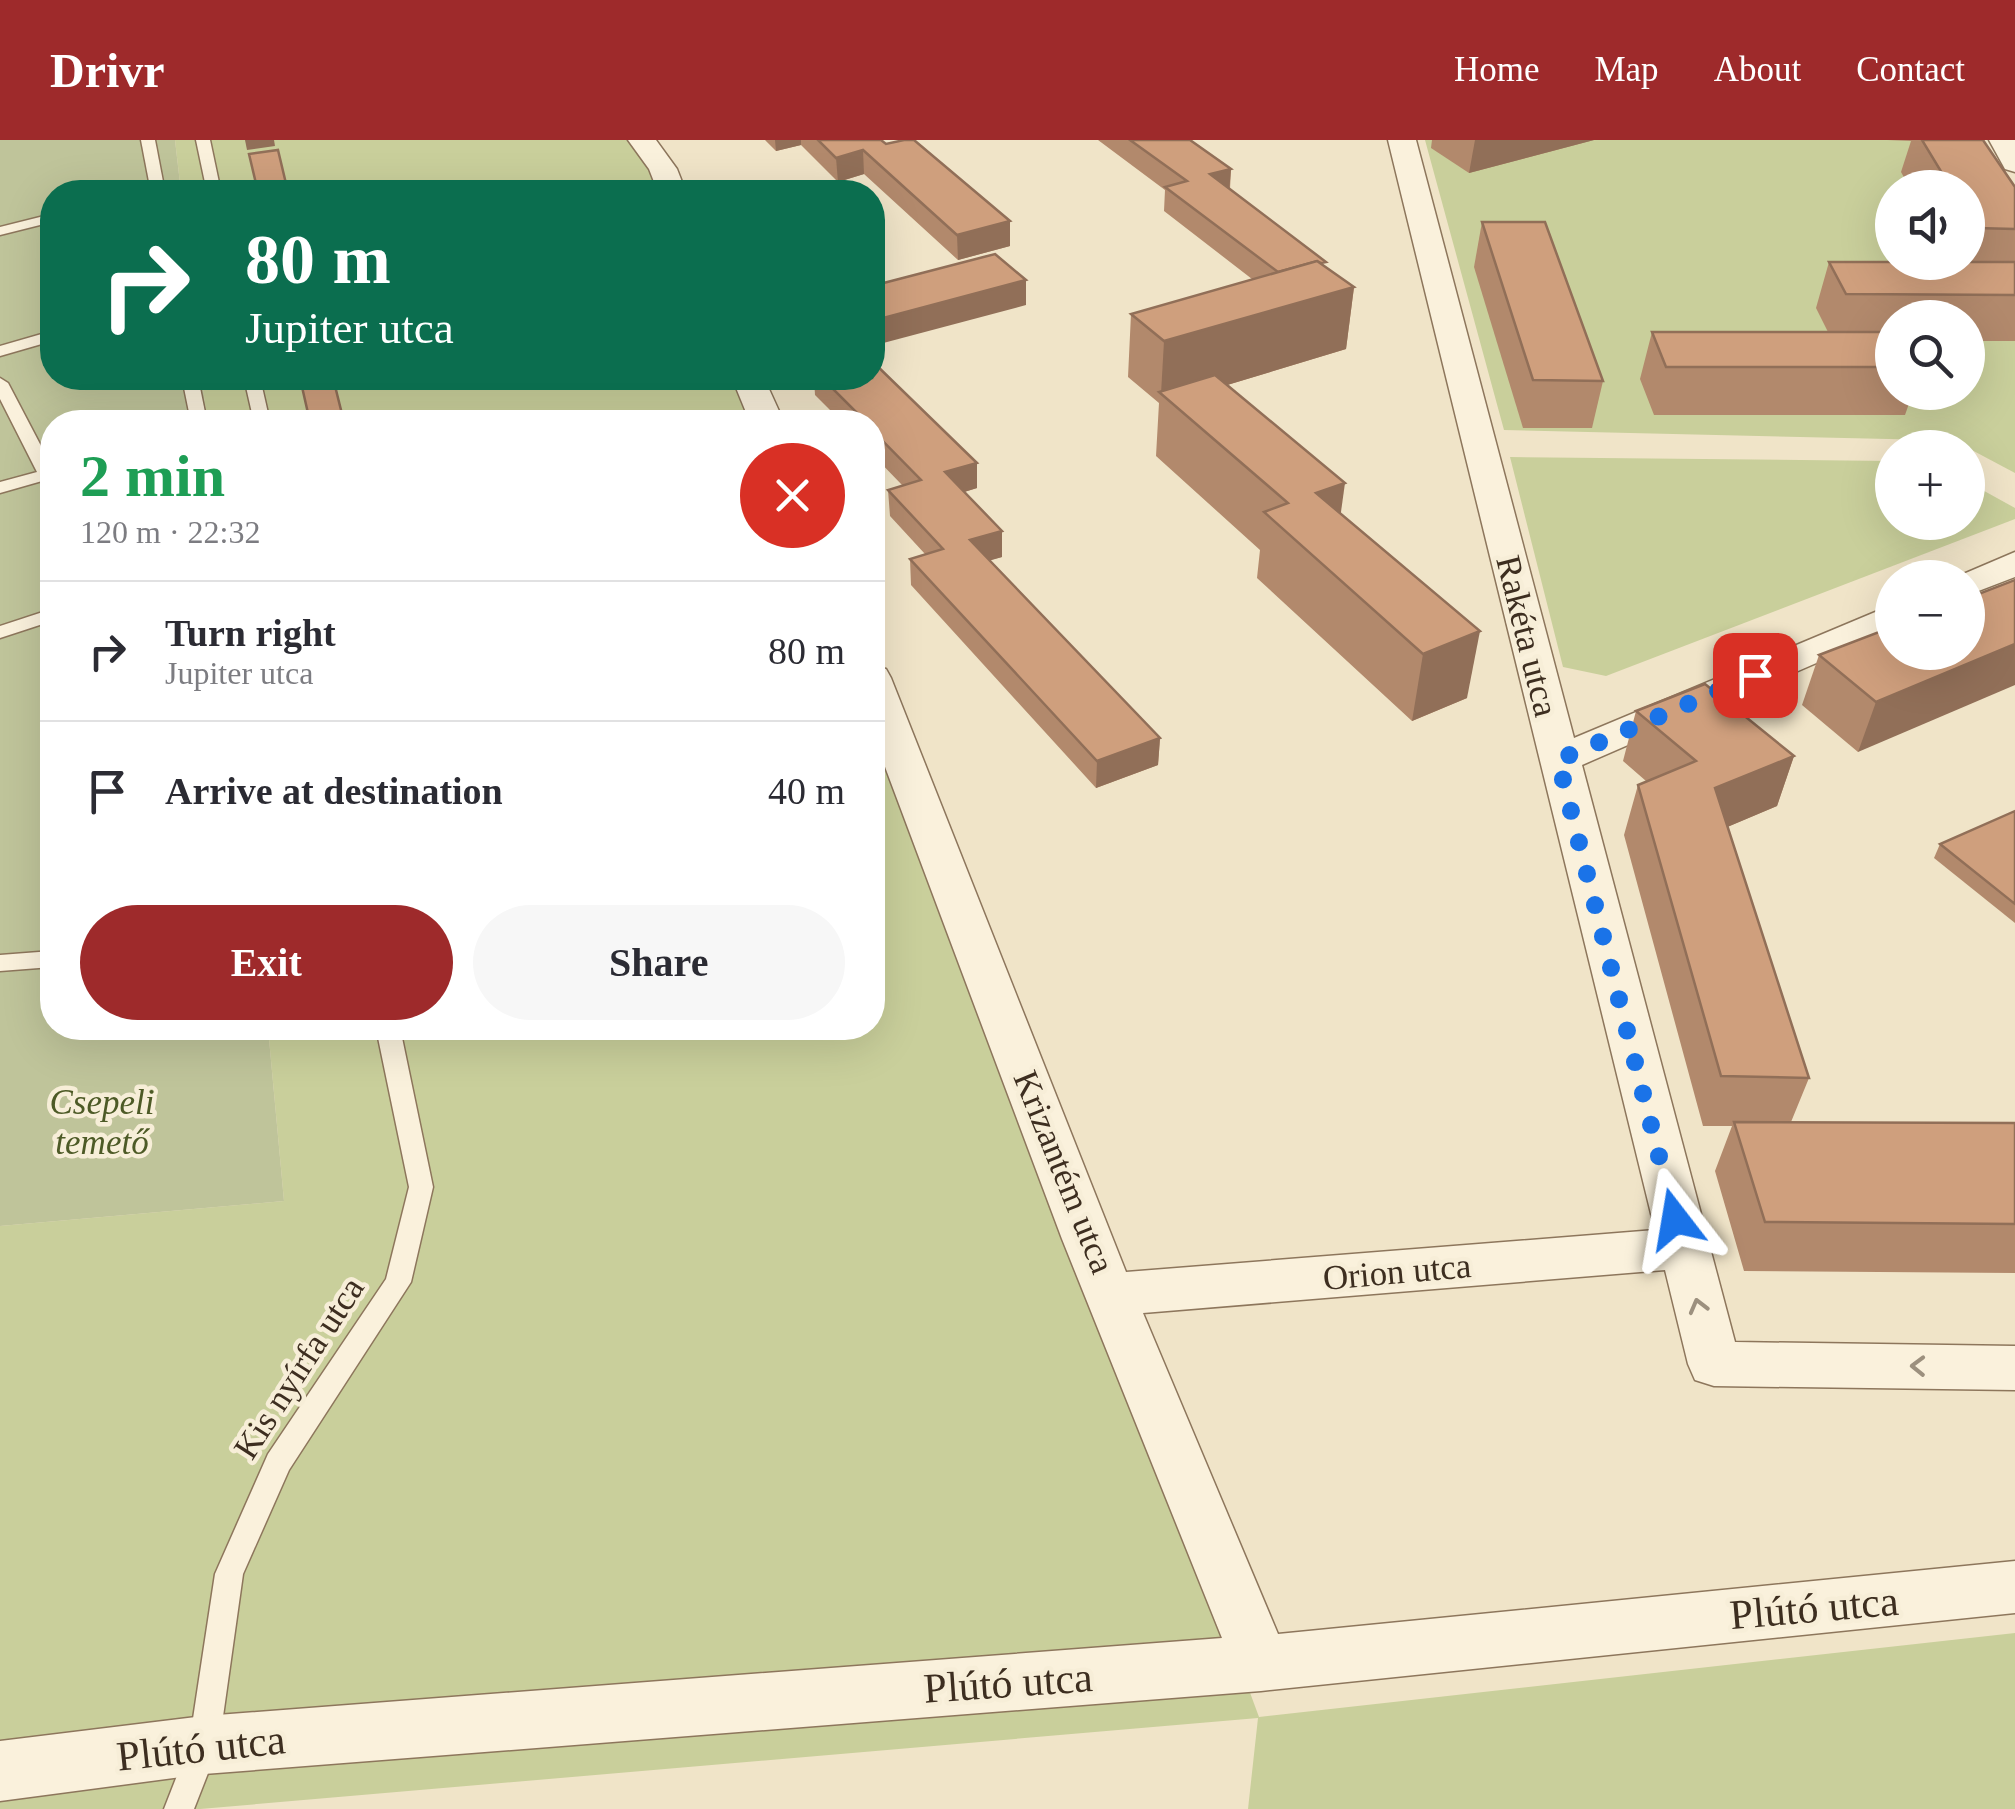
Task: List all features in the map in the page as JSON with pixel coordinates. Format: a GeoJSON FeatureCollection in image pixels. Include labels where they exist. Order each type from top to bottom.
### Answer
{"type":"FeatureCollection","features":[{"type":"Feature","properties":{"kind":"street"},"geometry":{"type":"LineString","coordinates":[[642,140],[667,180]]}},
{"type":"Feature","properties":{"kind":"street","name":"Rakéta utca"},"geometry":{"type":"LineString","coordinates":[[1402,140],[1714,1364],[2015,1368]]}},
{"type":"Feature","properties":{"kind":"street"},"geometry":{"type":"LineString","coordinates":[[2003,140],[2015,163]]}},
{"type":"Feature","properties":{"kind":"street"},"geometry":{"type":"LineString","coordinates":[[1985,576],[2015,563]]}},
{"type":"Feature","properties":{"kind":"street"},"geometry":{"type":"LineString","coordinates":[[1558,760],[1875,623]]}},
{"type":"Feature","properties":{"kind":"street","name":"Krizantém utca"},"geometry":{"type":"LineString","coordinates":[[885,712],[1087,1239],[1113,1294],[1261,1663]]}},
{"type":"Feature","properties":{"kind":"street","name":"Orion utca"},"geometry":{"type":"LineString","coordinates":[[1113,1294],[1682,1248]]}},
{"type":"Feature","properties":{"kind":"street","name":"Plútó utca"},"geometry":{"type":"LineString","coordinates":[[0,1770],[204,1746],[1261,1663],[2015,1587]]}},
{"type":"Feature","properties":{"kind":"lane"},"geometry":{"type":"LineString","coordinates":[[148,140],[156,180]]}},
{"type":"Feature","properties":{"kind":"lane"},"geometry":{"type":"LineString","coordinates":[[203,140],[211,180]]}},
{"type":"Feature","properties":{"kind":"lane"},"geometry":{"type":"LineString","coordinates":[[0,231],[40,221]]}},
{"type":"Feature","properties":{"kind":"lane"},"geometry":{"type":"LineString","coordinates":[[0,351],[40,339]]}},
{"type":"Feature","properties":{"kind":"lane"},"geometry":{"type":"LineString","coordinates":[[0,383],[40,457]]}},
{"type":"Feature","properties":{"kind":"lane"},"geometry":{"type":"LineString","coordinates":[[0,488],[40,479]]}},
{"type":"Feature","properties":{"kind":"lane"},"geometry":{"type":"LineString","coordinates":[[0,632],[40,619]]}},
{"type":"Feature","properties":{"kind":"lane"},"geometry":{"type":"LineString","coordinates":[[0,962],[40,959]]}},
{"type":"Feature","properties":{"kind":"lane","name":"Kis nyírfa utca"},"geometry":{"type":"LineString","coordinates":[[179,1809],[204,1746],[229,1574],[278,1463],[398,1282],[421,1187],[390,1040]]}},
{"type":"Feature","properties":{"kind":"green space","name":"Csepeli temető"},"geometry":{"type":"Polygon","coordinates":[[[0,140],[175,140],[180,180],[40,180],[40,390],[203,390],[206,410],[40,410],[40,1040],[269,1040],[284,1201],[0,1226],[0,140]]]}},
{"type":"Feature","properties":{"kind":"green space"},"geometry":{"type":"Polygon","coordinates":[[[175,140],[634,140],[655,180],[180,180],[175,140]]]}},
{"type":"Feature","properties":{"kind":"green space"},"geometry":{"type":"Polygon","coordinates":[[[1425,140],[1960,140],[1980,170],[1875,170],[1875,280],[1985,280],[1985,178],[2015,224],[2015,473],[1985,457],[1985,430],[1875,430],[1875,439],[1504,430],[1425,140]]]}},
{"type":"Feature","properties":{"kind":"green space"},"geometry":{"type":"Polygon","coordinates":[[[203,390],[764,390],[775,410],[206,410],[203,390]]]}},
{"type":"Feature","properties":{"kind":"green space"},"geometry":{"type":"Polygon","coordinates":[[[1510,457],[1875,461],[1875,540],[1960,540],[1908,560],[1875,560],[1875,573],[1606,676],[1563,667],[1510,457]]]}},
{"type":"Feature","properties":{"kind":"green space"},"geometry":{"type":"Polygon","coordinates":[[[1985,491],[2015,508],[2015,519],[1985,531],[1985,491]]]}},
{"type":"Feature","properties":{"kind":"green space"},"geometry":{"type":"Polygon","coordinates":[[[885,702],[1259,1717],[2015,1633],[2015,1809],[1248,1809],[1258,1718],[200,1809],[0,1809],[0,1226],[284,1201],[269,1040],[885,1040],[885,702]]]}},
{"type":"Feature","properties":{"kind":"building"},"geometry":{"type":"Polygon","coordinates":[[[818,140],[881,140],[886,144],[914,140],[1010,221],[957,235],[863,150],[836,158],[818,140]]]}},
{"type":"Feature","properties":{"kind":"building"},"geometry":{"type":"Polygon","coordinates":[[[1130,140],[1190,140],[1231,169],[1210,174],[1326,262],[1278,272],[1165,187],[1187,181],[1130,140]]]}},
{"type":"Feature","properties":{"kind":"building"},"geometry":{"type":"Polygon","coordinates":[[[1922,140],[1983,140],[2015,187],[2015,229],[1985,228],[1985,170],[1940,170],[1922,140]]]}},
{"type":"Feature","properties":{"kind":"building"},"geometry":{"type":"Polygon","coordinates":[[[278,150],[285,180],[255,180],[249,154],[278,150]]]}},
{"type":"Feature","properties":{"kind":"building"},"geometry":{"type":"Polygon","coordinates":[[[1482,222],[1545,222],[1603,381],[1533,380],[1482,222]]]}},
{"type":"Feature","properties":{"kind":"building"},"geometry":{"type":"Polygon","coordinates":[[[995,254],[1026,280],[885,318],[885,283],[995,254]]]}},
{"type":"Feature","properties":{"kind":"building"},"geometry":{"type":"Polygon","coordinates":[[[1317,261],[1354,287],[1164,341],[1131,314],[1317,261]]]}},
{"type":"Feature","properties":{"kind":"building"},"geometry":{"type":"Polygon","coordinates":[[[1829,262],[1875,262],[1875,280],[1985,280],[1985,262],[2015,262],[2015,295],[1846,294],[1829,262]]]}},
{"type":"Feature","properties":{"kind":"building"},"geometry":{"type":"Polygon","coordinates":[[[1652,332],[1875,332],[1875,367],[1666,367],[1652,332]]]}},
{"type":"Feature","properties":{"kind":"building"},"geometry":{"type":"Polygon","coordinates":[[[885,374],[977,463],[945,472],[1002,531],[970,540],[1160,738],[1097,761],[910,559],[943,549],[888,490],[921,480],[885,443],[885,410],[854,410],[834,390],[885,390],[885,374]]]}},
{"type":"Feature","properties":{"kind":"building"},"geometry":{"type":"Polygon","coordinates":[[[1215,375],[1345,483],[1316,493],[1480,631],[1423,654],[1264,512],[1288,503],[1159,392],[1215,375]]]}},
{"type":"Feature","properties":{"kind":"building"},"geometry":{"type":"Polygon","coordinates":[[[303,390],[336,390],[341,410],[307,410],[303,390]]]}},
{"type":"Feature","properties":{"kind":"building"},"geometry":{"type":"Polygon","coordinates":[[[2015,580],[2015,644],[1985,657],[1985,591],[2015,580]]]}},
{"type":"Feature","properties":{"kind":"building"},"geometry":{"type":"Polygon","coordinates":[[[1875,634],[1875,670],[1953,670],[1876,702],[1819,655],[1875,634]]]}},
{"type":"Feature","properties":{"kind":"building"},"geometry":{"type":"Polygon","coordinates":[[[1705,684],[1794,756],[1715,788],[1809,1078],[1721,1076],[1638,785],[1696,761],[1636,711],[1705,684]]]}},
{"type":"Feature","properties":{"kind":"building"},"geometry":{"type":"Polygon","coordinates":[[[2015,811],[2015,904],[1940,844],[2015,811]]]}},
{"type":"Feature","properties":{"kind":"building"},"geometry":{"type":"Polygon","coordinates":[[[1734,1122],[2015,1123],[2015,1224],[1765,1222],[1734,1122]]]}},
{"type":"Feature","properties":{"kind":"route"},"geometry":{"type":"LineString","coordinates":[[1675,1219],[1558,760],[1755,675]]}}]}
